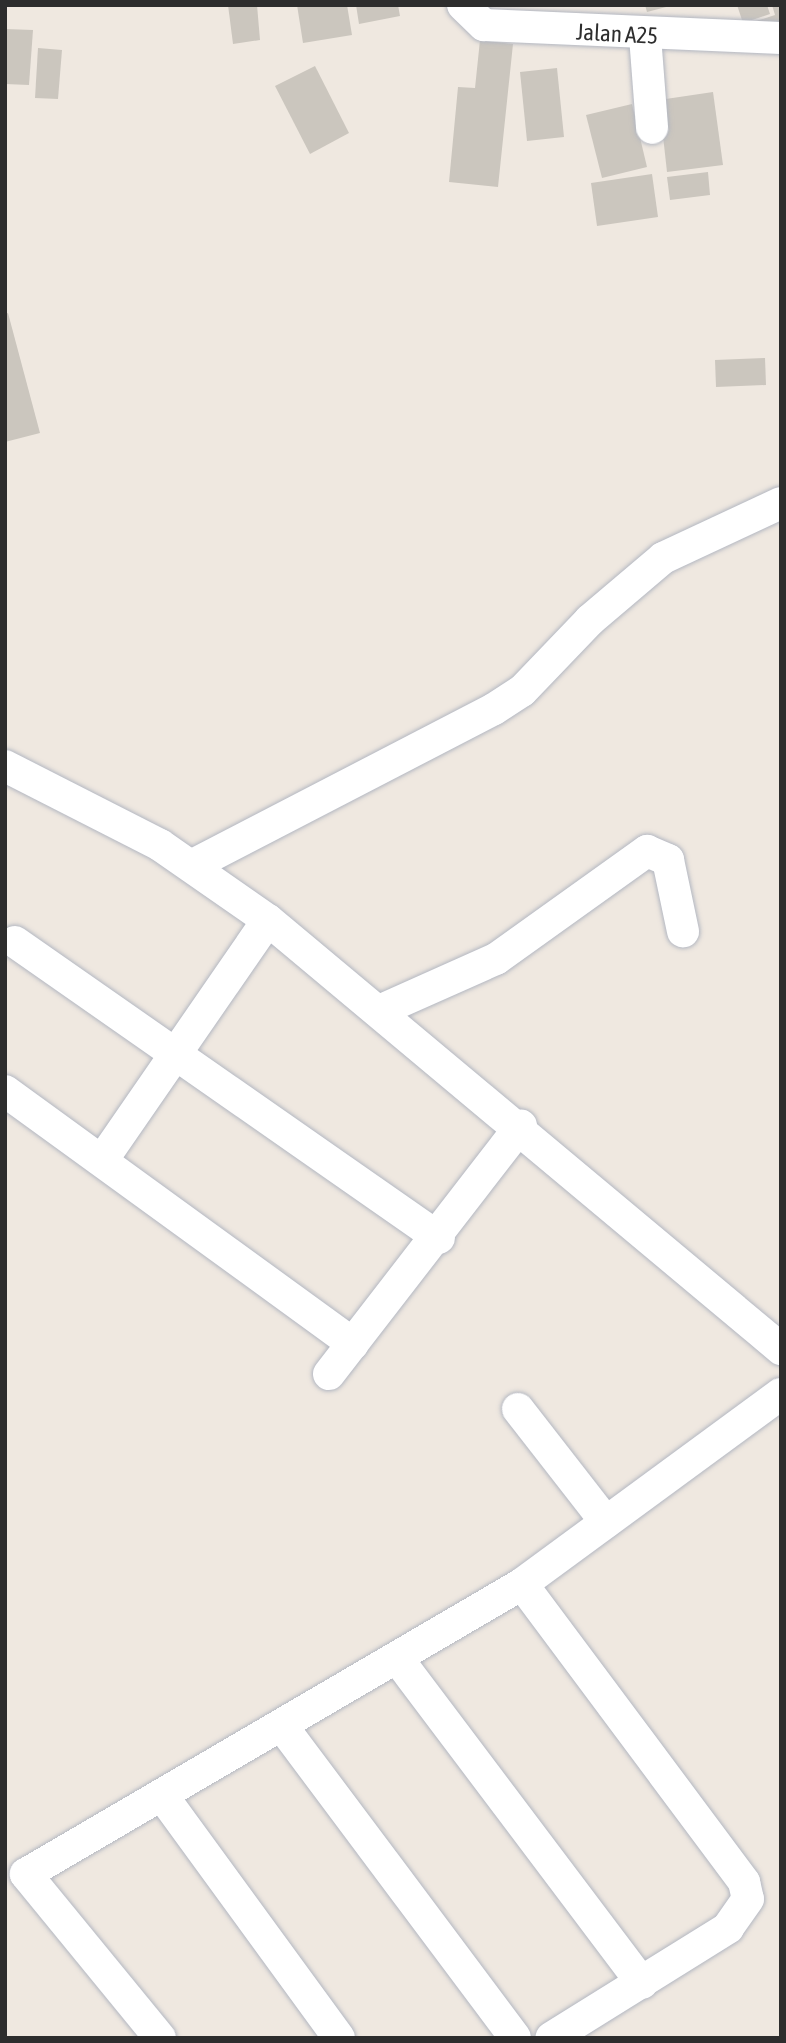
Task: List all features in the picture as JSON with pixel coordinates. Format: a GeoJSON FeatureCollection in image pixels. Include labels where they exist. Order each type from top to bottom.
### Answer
{"type":"FeatureCollection","features":[{"type":"Feature","properties":{"kind":"street","name":"Jalan A25"},"geometry":{"type":"LineString","coordinates":[[463,5],[484,25],[645,36],[781,38]]}},
{"type":"Feature","properties":{"kind":"street"},"geometry":{"type":"LineString","coordinates":[[645,36],[652,128]]}},
{"type":"Feature","properties":{"kind":"street"},"geometry":{"type":"LineString","coordinates":[[194,865],[494,709],[522,691],[590,620],[663,558],[781,503]]}},
{"type":"Feature","properties":{"kind":"street"},"geometry":{"type":"LineString","coordinates":[[5,766],[194,865],[268,920],[521,1126],[781,1349]]}},
{"type":"Feature","properties":{"kind":"street"},"geometry":{"type":"LineString","coordinates":[[379,1011],[496,959],[647,851],[668,859],[683,931]]}},
{"type":"Feature","properties":{"kind":"street"},"geometry":{"type":"LineString","coordinates":[[103,1159],[179,1056],[268,920]]}},
{"type":"Feature","properties":{"kind":"street"},"geometry":{"type":"LineString","coordinates":[[15,942],[439,1238]]}},
{"type":"Feature","properties":{"kind":"street"},"geometry":{"type":"LineString","coordinates":[[5,1091],[103,1159],[354,1344]]}},
{"type":"Feature","properties":{"kind":"street"},"geometry":{"type":"LineString","coordinates":[[329,1374],[439,1238],[521,1126]]}},
{"type":"Feature","properties":{"kind":"street"},"geometry":{"type":"LineString","coordinates":[[160,2038],[26,1874],[164,1798],[522,1584],[781,1394]]}},
{"type":"Feature","properties":{"kind":"street"},"geometry":{"type":"LineString","coordinates":[[518,1409],[606,1522]]}},
{"type":"Feature","properties":{"kind":"street"},"geometry":{"type":"LineString","coordinates":[[522,1584],[744,1882],[748,1899],[728,1928],[551,2038]]}},
{"type":"Feature","properties":{"kind":"street"},"geometry":{"type":"LineString","coordinates":[[397,1658],[642,1983]]}},
{"type":"Feature","properties":{"kind":"street"},"geometry":{"type":"LineString","coordinates":[[282,1726],[515,2038]]}},
{"type":"Feature","properties":{"kind":"street"},"geometry":{"type":"LineString","coordinates":[[164,1798],[339,2038]]}},
{"type":"Feature","properties":{"kind":"building"},"geometry":{"type":"Polygon","coordinates":[[[228,5],[257,5],[260,40],[233,44],[228,5]]]}},
{"type":"Feature","properties":{"kind":"building"},"geometry":{"type":"Polygon","coordinates":[[[297,5],[347,5],[352,35],[303,43],[297,5]]]}},
{"type":"Feature","properties":{"kind":"building"},"geometry":{"type":"Polygon","coordinates":[[[356,5],[398,5],[400,16],[359,24],[356,5]]]}},
{"type":"Feature","properties":{"kind":"building"},"geometry":{"type":"Polygon","coordinates":[[[645,5],[670,5],[670,6],[647,12],[645,5]]]}},
{"type":"Feature","properties":{"kind":"building"},"geometry":{"type":"Polygon","coordinates":[[[737,5],[767,5],[770,14],[743,23],[737,5]]]}},
{"type":"Feature","properties":{"kind":"building"},"geometry":{"type":"Polygon","coordinates":[[[772,5],[781,5],[781,30],[744,25],[775,15],[772,5]]]}},
{"type":"Feature","properties":{"kind":"building"},"geometry":{"type":"Polygon","coordinates":[[[5,29],[33,30],[29,85],[5,84],[5,29]]]}},
{"type":"Feature","properties":{"kind":"building"},"geometry":{"type":"Polygon","coordinates":[[[480,40],[513,44],[498,187],[449,182],[458,87],[475,88],[480,40]]]}},
{"type":"Feature","properties":{"kind":"building"},"geometry":{"type":"Polygon","coordinates":[[[38,48],[62,50],[58,99],[35,98],[38,48]]]}},
{"type":"Feature","properties":{"kind":"building"},"geometry":{"type":"Polygon","coordinates":[[[315,66],[349,133],[310,154],[275,86],[315,66]]]}},
{"type":"Feature","properties":{"kind":"building"},"geometry":{"type":"Polygon","coordinates":[[[557,68],[564,137],[527,141],[520,72],[557,68]]]}},
{"type":"Feature","properties":{"kind":"building"},"geometry":{"type":"Polygon","coordinates":[[[713,92],[723,165],[667,172],[659,100],[713,92]]]}},
{"type":"Feature","properties":{"kind":"building"},"geometry":{"type":"Polygon","coordinates":[[[632,104],[647,167],[602,178],[586,115],[632,104]]]}},
{"type":"Feature","properties":{"kind":"building"},"geometry":{"type":"Polygon","coordinates":[[[708,172],[710,195],[670,200],[667,177],[708,172]]]}},
{"type":"Feature","properties":{"kind":"building"},"geometry":{"type":"Polygon","coordinates":[[[652,174],[658,217],[597,226],[591,183],[652,174]]]}},
{"type":"Feature","properties":{"kind":"building"},"geometry":{"type":"Polygon","coordinates":[[[8,313],[40,433],[5,442],[5,314],[8,313]]]}},
{"type":"Feature","properties":{"kind":"building"},"geometry":{"type":"Polygon","coordinates":[[[765,358],[766,385],[716,387],[715,360],[765,358]]]}}]}
